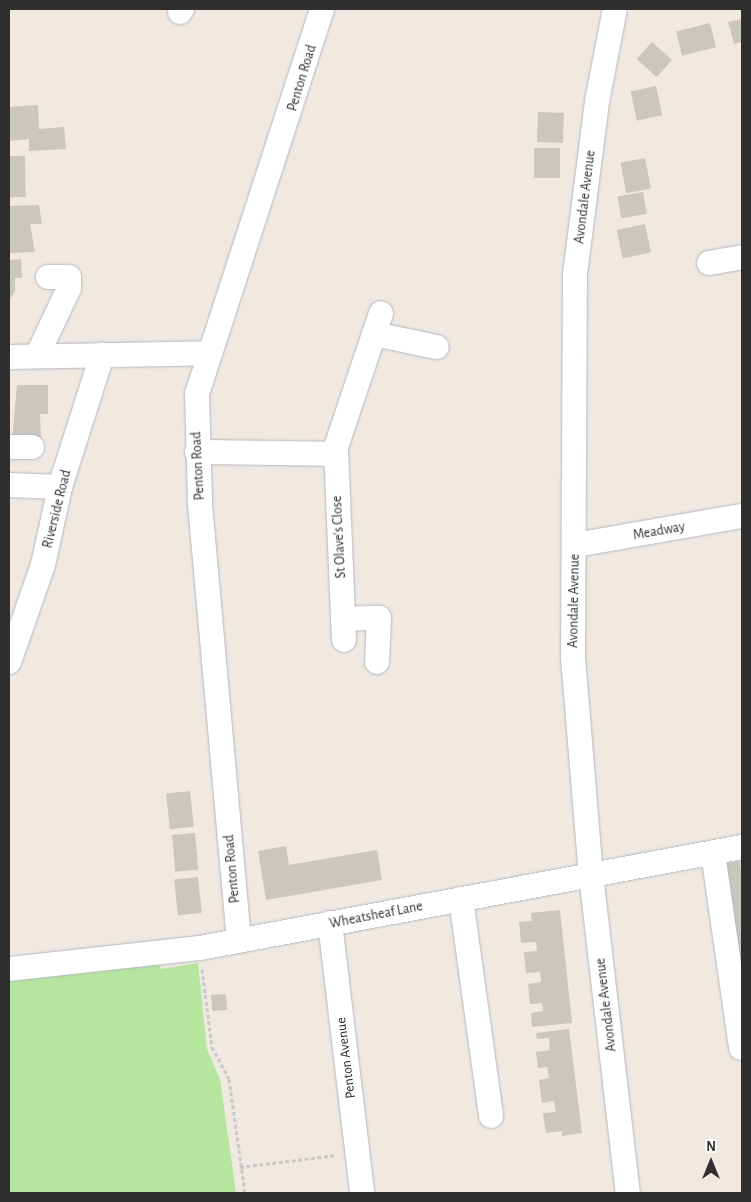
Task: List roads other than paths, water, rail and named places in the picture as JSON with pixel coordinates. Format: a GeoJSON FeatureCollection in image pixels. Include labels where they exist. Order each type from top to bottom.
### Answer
{"type":"FeatureCollection","features":[{"type":"Feature","properties":{"kind":"street","name":"Penton Road"},"geometry":{"type":"LineString","coordinates":[[239,941],[196,452],[196,394],[322,9]]}},
{"type":"Feature","properties":{"kind":"street","name":"Avondale Avenue"},"geometry":{"type":"LineString","coordinates":[[616,9],[597,102],[576,274],[574,657],[591,874],[628,1193]]}},
{"type":"Feature","properties":{"kind":"street"},"geometry":{"type":"LineString","coordinates":[[709,263],[742,257]]}},
{"type":"Feature","properties":{"kind":"street"},"geometry":{"type":"LineString","coordinates":[[37,356],[70,288],[69,277],[48,277]]}},
{"type":"Feature","properties":{"kind":"street","name":"St Olave's Close"},"geometry":{"type":"LineString","coordinates":[[376,662],[379,618],[366,617],[343,630],[336,454],[377,324],[397,339],[437,347]]}},
{"type":"Feature","properties":{"kind":"street"},"geometry":{"type":"LineString","coordinates":[[9,357],[209,353]]}},
{"type":"Feature","properties":{"kind":"street","name":"Riverside Road"},"geometry":{"type":"LineString","coordinates":[[9,662],[51,538],[60,487],[102,355]]}},
{"type":"Feature","properties":{"kind":"street"},"geometry":{"type":"LineString","coordinates":[[9,447],[32,448]]}},
{"type":"Feature","properties":{"kind":"street"},"geometry":{"type":"LineString","coordinates":[[196,452],[336,454]]}},
{"type":"Feature","properties":{"kind":"street"},"geometry":{"type":"LineString","coordinates":[[9,485],[60,487]]}},
{"type":"Feature","properties":{"kind":"street","name":"Meadway"},"geometry":{"type":"LineString","coordinates":[[576,545],[742,516]]}},
{"type":"Feature","properties":{"kind":"street","name":"Wheatsheaf Lane"},"geometry":{"type":"LineString","coordinates":[[9,969],[200,948],[742,847]]}},
{"type":"Feature","properties":{"kind":"street"},"geometry":{"type":"LineString","coordinates":[[713,853],[741,1048]]}},
{"type":"Feature","properties":{"kind":"street"},"geometry":{"type":"LineString","coordinates":[[461,899],[491,1116]]}},
{"type":"Feature","properties":{"kind":"street","name":"Penton Avenue"},"geometry":{"type":"LineString","coordinates":[[330,923],[362,1193]]}}]}
